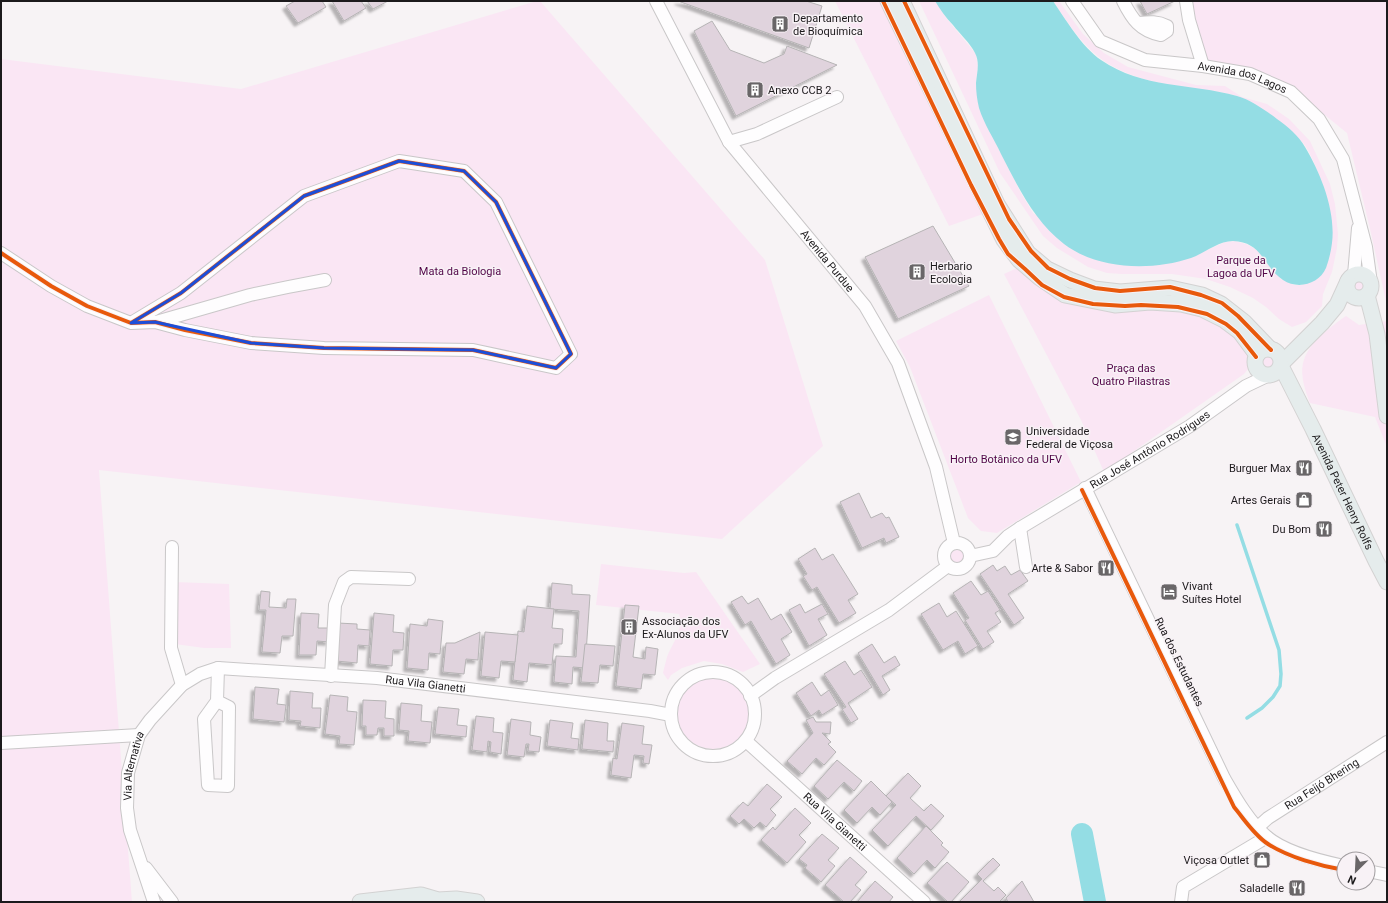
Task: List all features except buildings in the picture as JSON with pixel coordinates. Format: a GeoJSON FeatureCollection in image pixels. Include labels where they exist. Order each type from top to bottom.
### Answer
{"type":"FeatureCollection","features":[{"type":"Feature","properties":{"kind":"main road","name":"Avenida Peter Henry Rolfs"},"geometry":{"type":"LineString","coordinates":[[888,1],[1004,240],[1019,260],[1040,278],[1065,295],[1115,305],[1150,302],[1181,304],[1202,309],[1224,320],[1240,332],[1271,363]]}},
{"type":"Feature","properties":{"kind":"main road","name":"Avenida Peter Henry Rolfs"},"geometry":{"type":"LineString","coordinates":[[902,1],[997,204],[1028,253],[1047,269],[1094,289],[1120,292],[1170,288],[1202,295],[1222,304],[1244,322],[1271,363],[1299,400],[1387,582]]}},
{"type":"Feature","properties":{"kind":"main road"},"geometry":{"type":"LineString","coordinates":[[1337,306],[1364,291],[1369,279],[1361,274],[1351,278],[1347,284],[1348,291],[1364,291]]}},
{"type":"Feature","properties":{"kind":"main road"},"geometry":{"type":"LineString","coordinates":[[1271,363],[1303,342],[1337,306],[1351,278]]}},
{"type":"Feature","properties":{"kind":"main road"},"geometry":{"type":"LineString","coordinates":[[1364,291],[1377,334],[1387,416]]}},
{"type":"Feature","properties":{"kind":"main road"},"geometry":{"type":"LineString","coordinates":[[360,902],[420,895],[445,901],[477,902]]}},
{"type":"Feature","properties":{"kind":"street","name":"Avenida Purdue"},"geometry":{"type":"LineString","coordinates":[[656,1],[729,142],[865,306],[898,363],[936,467],[954,543]]}},
{"type":"Feature","properties":{"kind":"street","name":"Avenida dos Lagos"},"geometry":{"type":"LineString","coordinates":[[1072,1],[1100,41],[1145,60],[1203,66],[1250,74],[1291,92],[1319,119],[1343,159],[1359,217],[1366,247],[1364,291]]}},
{"type":"Feature","properties":{"kind":"street"},"geometry":{"type":"LineString","coordinates":[[1123,1],[1130,14],[1138,23]]}},
{"type":"Feature","properties":{"kind":"street"},"geometry":{"type":"LineString","coordinates":[[1186,1],[1189,20],[1203,66]]}},
{"type":"Feature","properties":{"kind":"street"},"geometry":{"type":"LineString","coordinates":[[729,142],[757,134],[837,97]]}},
{"type":"Feature","properties":{"kind":"street"},"geometry":{"type":"LineString","coordinates":[[131,323],[181,293],[304,196],[398,161],[464,172],[496,202],[571,354],[556,368],[473,350],[324,348],[251,343],[185,330],[155,322]]}},
{"type":"Feature","properties":{"kind":"street","name":"Avenida dos Lagos"},"geometry":{"type":"LineString","coordinates":[[1351,278],[1359,217]]}},
{"type":"Feature","properties":{"kind":"street"},"geometry":{"type":"LineString","coordinates":[[1,253],[51,286],[87,306],[131,323],[155,322],[250,295],[325,280]]}},
{"type":"Feature","properties":{"kind":"street","name":"Rua José Antônio Rodrigues"},"geometry":{"type":"LineString","coordinates":[[970,556],[993,551],[1008,536],[1020,528],[1190,426],[1246,386],[1271,363]]}},
{"type":"Feature","properties":{"kind":"street","name":"Rua dos Estudantes"},"geometry":{"type":"LineString","coordinates":[[1085,488],[1224,778],[1239,804],[1267,837],[1288,849],[1336,864]]}},
{"type":"Feature","properties":{"kind":"street"},"geometry":{"type":"LineString","coordinates":[[1020,528],[1026,567]]}},
{"type":"Feature","properties":{"kind":"street"},"geometry":{"type":"LineString","coordinates":[[954,543],[958,543],[968,548],[970,556],[968,564],[964,567],[956,569],[948,566],[944,555],[947,547],[954,543]]}},
{"type":"Feature","properties":{"kind":"street"},"geometry":{"type":"LineString","coordinates":[[172,547],[171,648],[182,685]]}},
{"type":"Feature","properties":{"kind":"street"},"geometry":{"type":"LineString","coordinates":[[750,696],[775,678],[889,610],[948,566]]}},
{"type":"Feature","properties":{"kind":"street"},"geometry":{"type":"LineString","coordinates":[[331,676],[336,605],[344,582],[351,576],[409,579]]}},
{"type":"Feature","properties":{"kind":"street"},"geometry":{"type":"LineString","coordinates":[[217,701],[229,707],[228,786],[208,785],[204,719],[217,701],[218,668]]}},
{"type":"Feature","properties":{"kind":"street","name":"Rua Vila Gianetti"},"geometry":{"type":"LineString","coordinates":[[182,685],[200,674],[218,668],[392,680],[650,711],[671,715]]}},
{"type":"Feature","properties":{"kind":"street"},"geometry":{"type":"LineString","coordinates":[[714,672],[727,675],[739,681],[748,691],[750,696],[755,711],[755,721],[752,732],[746,741],[737,749],[725,755],[712,756],[700,754],[688,748],[679,739],[673,728],[671,715],[673,702],[679,690],[688,680],[700,674],[714,672]]}},
{"type":"Feature","properties":{"kind":"street","name":"Via Alternativa"},"geometry":{"type":"LineString","coordinates":[[154,902],[130,830],[127,808],[128,773],[139,735],[150,720],[182,685]]}},
{"type":"Feature","properties":{"kind":"street"},"geometry":{"type":"LineString","coordinates":[[1,743],[139,735]]}},
{"type":"Feature","properties":{"kind":"street","name":"Rua Vila Gianetti"},"geometry":{"type":"LineString","coordinates":[[746,741],[924,902]]}},
{"type":"Feature","properties":{"kind":"street","name":"Rua Feijó Bhering"},"geometry":{"type":"LineString","coordinates":[[1258,827],[1268,818],[1387,742]]}},
{"type":"Feature","properties":{"kind":"street"},"geometry":{"type":"LineString","coordinates":[[1180,902],[1183,887],[1267,837]]}},
{"type":"Feature","properties":{"kind":"street","name":"Via Alternativa"},"geometry":{"type":"LineString","coordinates":[[140,862],[172,902]]}},
{"type":"Feature","properties":{"kind":"street"},"geometry":{"type":"LineString","coordinates":[[1376,873],[1387,875]]}},
{"type":"Feature","properties":{"kind":"highlighted area"},"geometry":{"type":"Polygon","coordinates":[[[399,161],[464,171],[496,202],[571,354],[556,368],[473,350],[324,348],[251,343],[155,322],[131,323],[181,293],[304,196],[399,161]]]}},
{"type":"Feature","properties":{"kind":"green space","name":"Mata da Biologia"},"geometry":{"type":"Polygon","coordinates":[[[540,1],[765,260],[823,446],[722,539],[99,470],[132,902],[1,902],[1,59],[241,89],[540,1]]]}},
{"type":"Feature","properties":{"kind":"green space"},"geometry":{"type":"Polygon","coordinates":[[[835,1],[880,1],[983,214],[949,226],[835,1]]]}},
{"type":"Feature","properties":{"kind":"green space","name":"Parque da Lagoa da UFV"},"geometry":{"type":"Polygon","coordinates":[[[919,1],[935,1],[947,19],[976,54],[978,66],[976,83],[994,139],[1021,193],[1033,213],[1114,264],[1144,265],[1175,262],[1191,257],[1225,242],[1235,241],[1254,248],[1261,254],[1281,279],[1295,285],[1302,285],[1325,269],[1329,255],[1332,231],[1329,208],[1317,170],[1305,146],[1298,138],[1254,103],[1235,95],[1154,82],[1133,76],[1114,67],[1087,47],[1053,1],[1059,1],[1083,34],[1104,53],[1128,67],[1196,85],[1225,86],[1242,97],[1267,104],[1289,119],[1310,141],[1330,184],[1335,204],[1338,234],[1337,248],[1332,272],[1323,294],[1322,306],[1306,322],[1292,327],[1279,319],[1253,298],[1230,287],[1206,279],[1172,274],[1107,273],[1088,267],[1057,248],[1043,236],[1000,173],[919,1]]]}},
{"type":"Feature","properties":{"kind":"green space"},"geometry":{"type":"Polygon","coordinates":[[[1186,1],[1387,1],[1387,306],[1347,133],[1294,90],[1208,67],[1186,1]]]}},
{"type":"Feature","properties":{"kind":"green space","name":"Praça das Quatro Pilastras"},"geometry":{"type":"Polygon","coordinates":[[[1019,267],[1041,286],[1174,309],[1209,317],[1232,331],[1248,353],[1250,362],[1248,369],[1244,374],[1104,472],[1081,420],[1004,274],[1019,267]]]}},
{"type":"Feature","properties":{"kind":"green space"},"geometry":{"type":"Polygon","coordinates":[[[1359,279],[1364,281],[1366,286],[1364,291],[1359,293],[1354,291],[1352,286],[1354,281],[1359,279]]]}},
{"type":"Feature","properties":{"kind":"green space","name":"Horto Botânico da UFV"},"geometry":{"type":"Polygon","coordinates":[[[989,295],[1081,482],[997,533],[981,531],[968,518],[910,367],[896,341],[989,295]]]}},
{"type":"Feature","properties":{"kind":"green space"},"geometry":{"type":"Polygon","coordinates":[[[1346,316],[1359,325],[1387,321],[1387,447],[1375,417],[1310,403],[1306,392],[1302,373],[1305,357],[1309,349],[1315,341],[1346,316]]]}},
{"type":"Feature","properties":{"kind":"green space"},"geometry":{"type":"Polygon","coordinates":[[[1273,352],[1278,357],[1276,371],[1267,374],[1263,373],[1258,368],[1259,358],[1262,353],[1273,352]]]}},
{"type":"Feature","properties":{"kind":"green space"},"geometry":{"type":"Polygon","coordinates":[[[957,550],[962,552],[964,557],[962,562],[957,564],[952,562],[950,557],[952,552],[957,550]]]}},
{"type":"Feature","properties":{"kind":"green space"},"geometry":{"type":"Polygon","coordinates":[[[601,564],[684,573],[696,572],[760,664],[743,672],[722,664],[704,661],[682,668],[671,675],[668,680],[663,673],[667,657],[679,631],[679,614],[596,605],[601,564]]]}},
{"type":"Feature","properties":{"kind":"green space"},"geometry":{"type":"Polygon","coordinates":[[[174,582],[229,584],[231,648],[204,648],[175,644],[174,582]]]}},
{"type":"Feature","properties":{"kind":"green space"},"geometry":{"type":"Polygon","coordinates":[[[713,677],[733,683],[743,693],[749,713],[743,733],[733,743],[713,749],[693,743],[683,733],[677,713],[683,693],[693,683],[713,677]]]}},
{"type":"Feature","properties":{"kind":"water"},"geometry":{"type":"Polygon","coordinates":[[[935,1],[1053,1],[1087,48],[1101,60],[1117,69],[1150,81],[1237,96],[1268,112],[1296,135],[1311,158],[1322,181],[1332,218],[1333,231],[1330,256],[1323,274],[1308,284],[1295,285],[1289,283],[1276,275],[1257,250],[1243,242],[1233,241],[1222,243],[1191,258],[1159,265],[1143,266],[1126,266],[1093,259],[1078,253],[1064,244],[1053,235],[1035,214],[1014,179],[986,126],[979,108],[976,86],[978,64],[977,56],[968,42],[935,1]]]}},
{"type":"Feature","properties":{"kind":"waterway"},"geometry":{"type":"LineString","coordinates":[[1237,525],[1279,650],[1281,674],[1280,686],[1273,697],[1262,708],[1247,718]]}},
{"type":"Feature","properties":{"kind":"waterway"},"geometry":{"type":"LineString","coordinates":[[1082,834],[1095,902]]}},
{"type":"Feature","properties":{"kind":"cycle path"},"geometry":{"type":"LineString","coordinates":[[883,1],[971,185],[1008,254],[1042,285],[1064,297],[1093,304],[1178,307],[1207,314],[1226,324],[1237,333],[1256,357]]}},
{"type":"Feature","properties":{"kind":"cycle path"},"geometry":{"type":"LineString","coordinates":[[904,1],[1009,219],[1031,251],[1048,268],[1070,279],[1095,288],[1120,291],[1170,287],[1201,295],[1222,303],[1238,316],[1271,350]]}},
{"type":"Feature","properties":{"kind":"cycle path"},"geometry":{"type":"LineString","coordinates":[[1,253],[51,286],[87,306],[131,323],[155,322],[185,330],[251,343],[324,348],[473,350],[556,368],[571,354],[496,202],[464,171],[399,161],[304,196],[181,293],[131,323]]}},
{"type":"Feature","properties":{"kind":"cycle path"},"geometry":{"type":"LineString","coordinates":[[1082,490],[1234,807],[1258,836],[1276,849],[1304,860],[1336,868]]}},
{"type":"Feature","properties":{"kind":"place","name":"Departamento de Bioquímica"},"geometry":{"type":"Point","coordinates":[780,24]}},
{"type":"Feature","properties":{"kind":"place","name":"Anexo CCB 2"},"geometry":{"type":"Point","coordinates":[755,90]}},
{"type":"Feature","properties":{"kind":"place","name":"Herbario Ecologia"},"geometry":{"type":"Point","coordinates":[917,272]}},
{"type":"Feature","properties":{"kind":"place","name":"Universidade Federal de Viçosa"},"geometry":{"type":"Point","coordinates":[1013,437]}},
{"type":"Feature","properties":{"kind":"place","name":"Burguer Max"},"geometry":{"type":"Point","coordinates":[1304,468]}},
{"type":"Feature","properties":{"kind":"place","name":"Artes Gerais"},"geometry":{"type":"Point","coordinates":[1304,500]}},
{"type":"Feature","properties":{"kind":"place","name":"Du Bom"},"geometry":{"type":"Point","coordinates":[1324,529]}},
{"type":"Feature","properties":{"kind":"place","name":"Arte & Sabor"},"geometry":{"type":"Point","coordinates":[1106,568]}},
{"type":"Feature","properties":{"kind":"place","name":"Vivant Suítes Hotel"},"geometry":{"type":"Point","coordinates":[1169,592]}},
{"type":"Feature","properties":{"kind":"place","name":"Associação dos Ex-Alunos da UFV"},"geometry":{"type":"Point","coordinates":[629,627]}},
{"type":"Feature","properties":{"kind":"place","name":"Viçosa Outlet"},"geometry":{"type":"Point","coordinates":[1262,860]}},
{"type":"Feature","properties":{"kind":"place","name":"Saladelle"},"geometry":{"type":"Point","coordinates":[1297,888]}}]}
